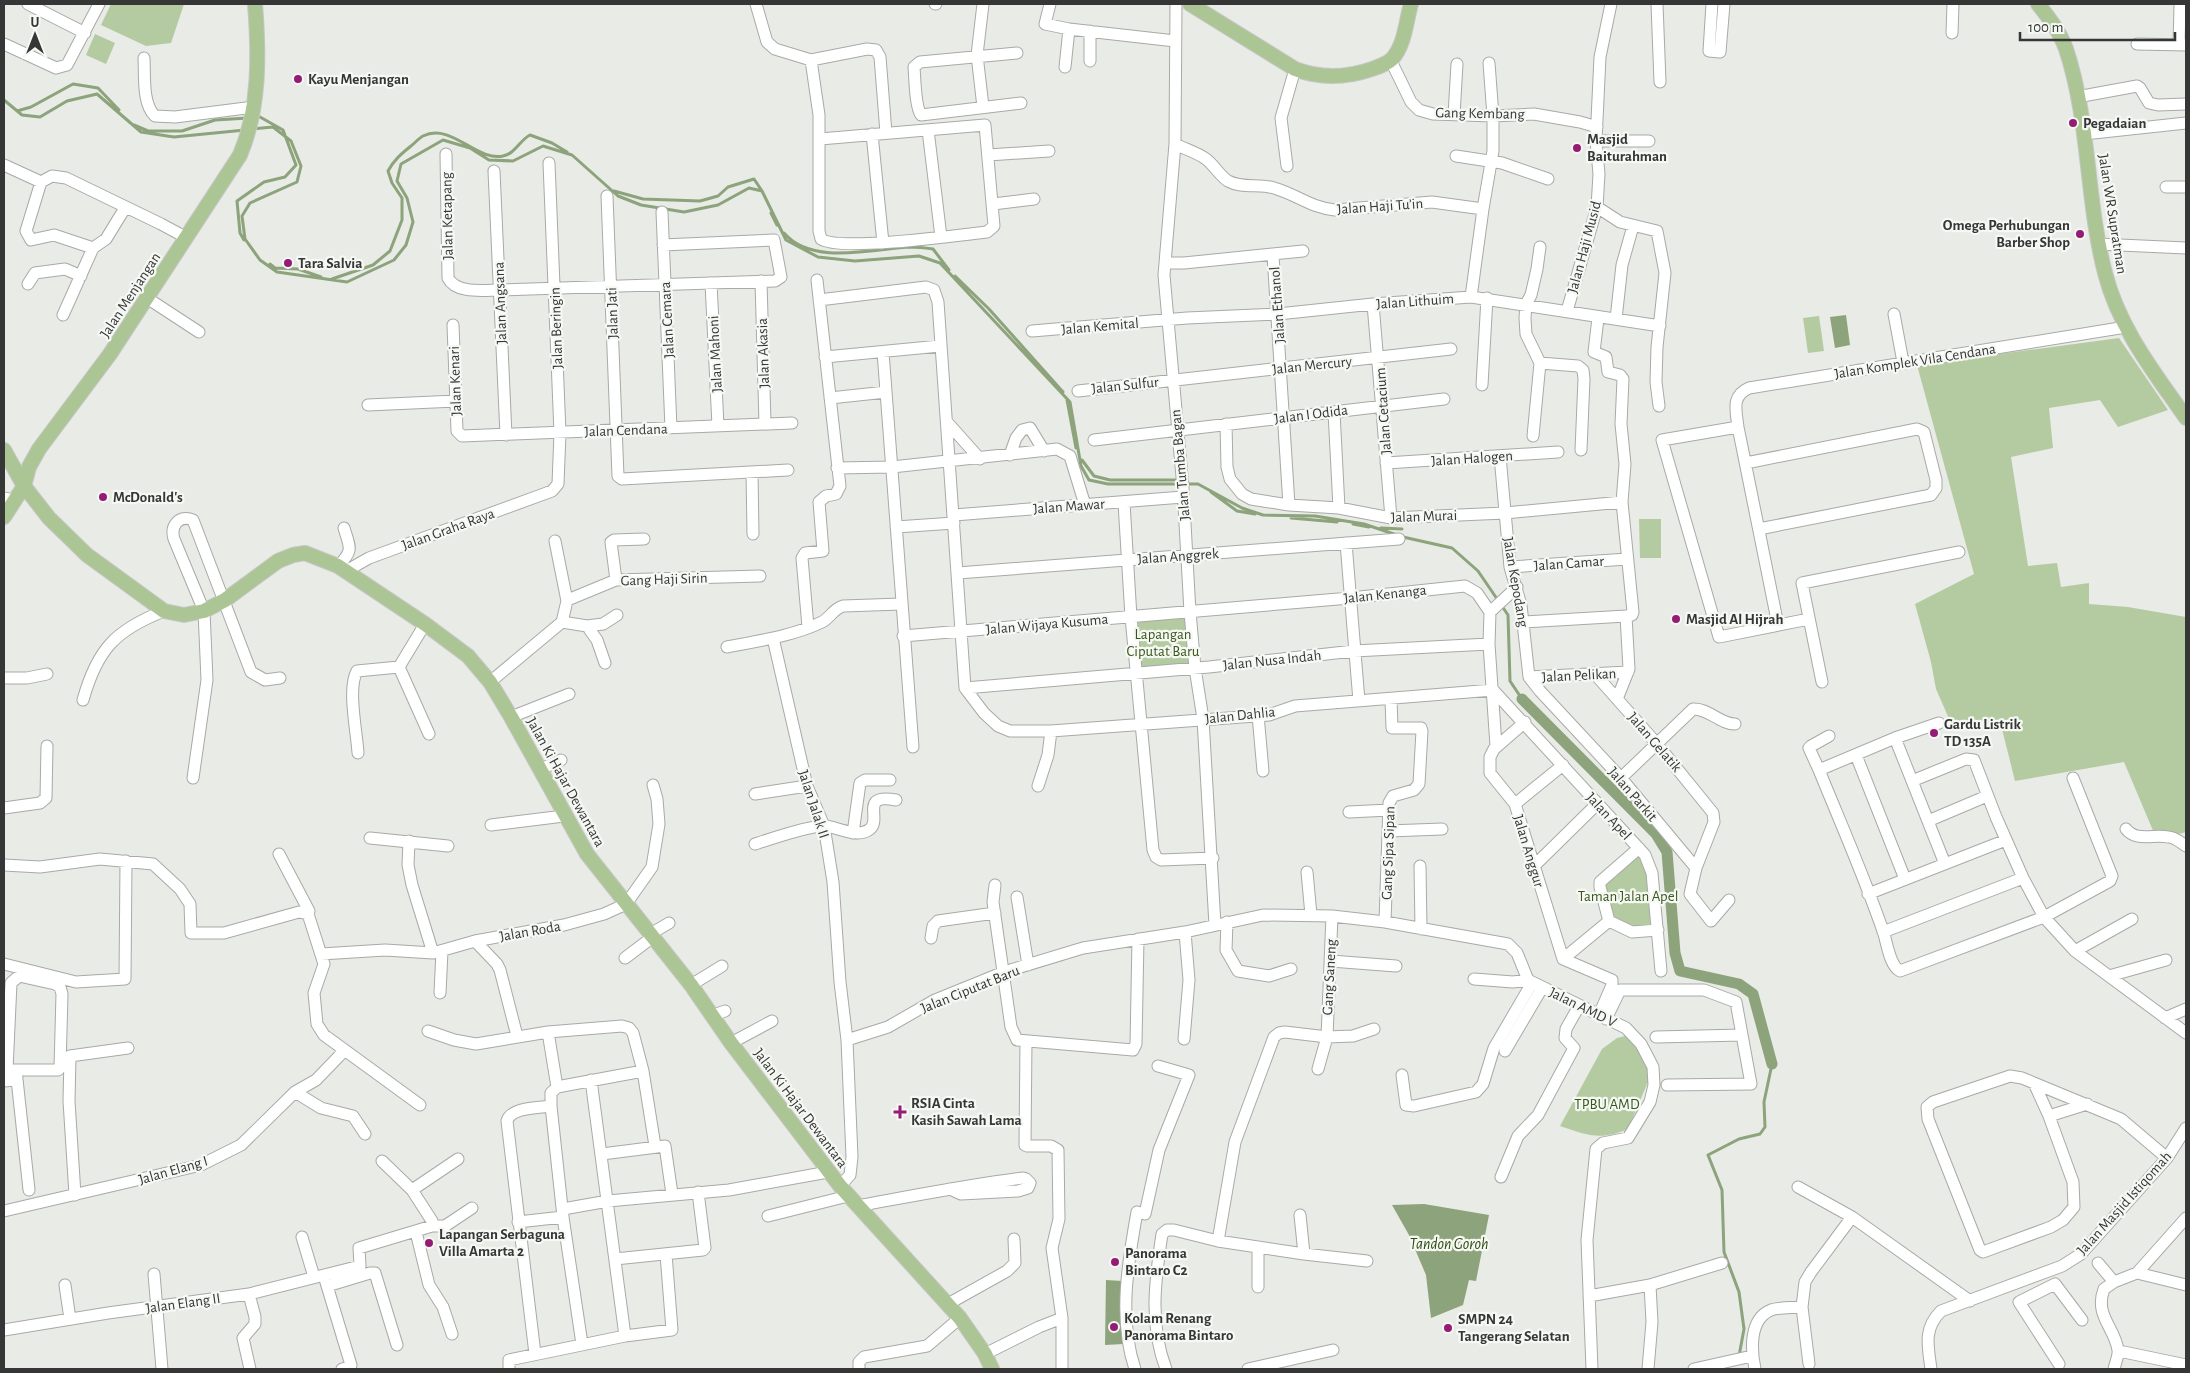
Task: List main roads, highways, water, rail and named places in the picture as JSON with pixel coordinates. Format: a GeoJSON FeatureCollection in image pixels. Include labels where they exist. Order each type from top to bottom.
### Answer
{"type":"FeatureCollection","features":[{"type":"Feature","properties":{"kind":"main road","name":"Jalan Menjangan"},"geometry":{"type":"LineString","coordinates":[[4,517],[9,499],[24,486],[29,467],[39,449],[110,354],[240,155],[249,131],[253,111],[258,57],[255,4]]}},
{"type":"Feature","properties":{"kind":"main road"},"geometry":{"type":"LineString","coordinates":[[1190,4],[1296,69],[1308,74],[1334,77],[1354,76],[1391,61],[1400,45],[1411,4]]}},
{"type":"Feature","properties":{"kind":"main road","name":"Jalan WR Supratman"},"geometry":{"type":"LineString","coordinates":[[2038,4],[2056,28],[2066,49],[2084,134],[2098,244],[2111,294],[2126,327],[2156,378],[2185,415]]}},
{"type":"Feature","properties":{"kind":"main road","name":"Jalan Ki Hajar Dewantara"},"geometry":{"type":"LineString","coordinates":[[4,450],[24,486],[49,518],[87,555],[164,611],[184,615],[204,611],[225,600],[278,561],[293,554],[305,554],[342,569],[425,624],[468,656],[490,682],[511,716],[541,769],[564,816],[587,854],[691,985],[731,1043],[828,1172],[960,1318],[985,1354],[992,1369]]}},
{"type":"Feature","properties":{"kind":"water"},"geometry":{"type":"Polygon","coordinates":[[[1846,315],[1850,345],[1835,348],[1830,317],[1846,315]]]}},
{"type":"Feature","properties":{"kind":"water","name":"Tandon Goroh"},"geometry":{"type":"Polygon","coordinates":[[[1424,1204],[1489,1215],[1476,1281],[1469,1280],[1463,1305],[1431,1318],[1426,1275],[1409,1235],[1392,1205],[1424,1204]]]}},
{"type":"Feature","properties":{"kind":"water","name":"Kolam Renang Panorama Bintaro"},"geometry":{"type":"Polygon","coordinates":[[[1106,1280],[1122,1281],[1123,1344],[1105,1345],[1106,1280]]]}},
{"type":"Feature","properties":{"kind":"waterway"},"geometry":{"type":"LineString","coordinates":[[17,111],[31,107],[73,84],[98,88],[119,110]]}},
{"type":"Feature","properties":{"kind":"waterway"},"geometry":{"type":"LineString","coordinates":[[4,100],[22,115],[40,117],[67,101],[97,94],[141,132],[174,137],[245,130]]}},
{"type":"Feature","properties":{"kind":"waterway"},"geometry":{"type":"LineString","coordinates":[[244,240],[240,233],[237,201],[264,182],[285,177],[296,165],[283,130],[260,117],[256,117]]}},
{"type":"Feature","properties":{"kind":"waterway"},"geometry":{"type":"LineString","coordinates":[[134,125],[148,131],[182,131],[215,120],[248,118]]}},
{"type":"Feature","properties":{"kind":"waterway"},"geometry":{"type":"LineString","coordinates":[[252,129],[273,127],[291,141],[301,166],[297,182],[250,203],[242,216],[245,239],[260,260],[277,272],[347,282],[394,260],[406,245],[413,222],[407,198],[397,181],[401,164],[443,140],[470,148],[489,160],[513,161],[543,146],[572,155],[618,196],[641,205],[684,212],[718,205],[749,188],[762,191],[786,240],[818,257],[855,261],[919,256],[940,263],[1070,402],[1081,466],[1089,480],[1108,484],[1180,484]]}},
{"type":"Feature","properties":{"kind":"waterway"},"geometry":{"type":"LineString","coordinates":[[332,279],[373,265],[390,251],[402,220],[402,198],[392,183],[388,171],[398,157],[423,136],[433,133],[444,134],[483,153],[503,156],[514,150],[530,135],[552,143],[567,152]]}},
{"type":"Feature","properties":{"kind":"waterway"},"geometry":{"type":"LineString","coordinates":[[614,191],[643,199],[700,201],[718,196],[728,187],[754,179],[762,191]]}},
{"type":"Feature","properties":{"kind":"waterway"},"geometry":{"type":"LineString","coordinates":[[771,213],[777,225]]}},
{"type":"Feature","properties":{"kind":"waterway"},"geometry":{"type":"LineString","coordinates":[[784,233],[796,243],[810,249],[826,252],[861,252],[910,247],[933,249],[949,270]]}},
{"type":"Feature","properties":{"kind":"waterway"},"geometry":{"type":"LineString","coordinates":[[270,264],[275,268],[298,269],[321,277]]}},
{"type":"Feature","properties":{"kind":"waterway"},"geometry":{"type":"LineString","coordinates":[[955,276],[989,309],[1063,392]]}},
{"type":"Feature","properties":{"kind":"waterway"},"geometry":{"type":"LineString","coordinates":[[1067,400],[1076,448]]}},
{"type":"Feature","properties":{"kind":"waterway"},"geometry":{"type":"LineString","coordinates":[[1082,460],[1094,476],[1110,480],[1179,480]]}},
{"type":"Feature","properties":{"kind":"waterway"},"geometry":{"type":"LineString","coordinates":[[1186,484],[1198,484],[1242,508],[1263,515],[1315,516],[1364,524],[1403,537],[1452,548],[1478,571],[1508,615],[1510,681],[1522,699]]}},
{"type":"Feature","properties":{"kind":"waterway"},"geometry":{"type":"LineString","coordinates":[[1211,492],[1237,511],[1255,514]]}},
{"type":"Feature","properties":{"kind":"waterway"},"geometry":{"type":"LineString","coordinates":[[1291,518],[1337,522]]}},
{"type":"Feature","properties":{"kind":"waterway"},"geometry":{"type":"LineString","coordinates":[[1353,524],[1369,527]]}},
{"type":"Feature","properties":{"kind":"waterway"},"geometry":{"type":"LineString","coordinates":[[1381,528],[1402,529]]}},
{"type":"Feature","properties":{"kind":"waterway"},"geometry":{"type":"LineString","coordinates":[[1522,699],[1656,834],[1667,852],[1675,953],[1680,971],[1739,984],[1753,994],[1772,1064]]}},
{"type":"Feature","properties":{"kind":"waterway"},"geometry":{"type":"LineString","coordinates":[[1739,1356],[1744,1329],[1739,1292],[1724,1252],[1722,1190],[1708,1155],[1739,1139],[1760,1134],[1765,1127],[1764,1102],[1772,1064]]}},
{"type":"Feature","properties":{"kind":"place","name":"Kayu Menjangan"},"geometry":{"type":"Point","coordinates":[298,79]}},
{"type":"Feature","properties":{"kind":"place","name":"Pegadaian"},"geometry":{"type":"Point","coordinates":[2073,123]}},
{"type":"Feature","properties":{"kind":"place","name":"Masjid Baiturahman"},"geometry":{"type":"Point","coordinates":[1577,148]}},
{"type":"Feature","properties":{"kind":"place","name":"Omega Perhubungan Barber Shop"},"geometry":{"type":"Point","coordinates":[2080,234]}},
{"type":"Feature","properties":{"kind":"place","name":"Tara Salvia"},"geometry":{"type":"Point","coordinates":[288,263]}},
{"type":"Feature","properties":{"kind":"place","name":"McDonald's"},"geometry":{"type":"Point","coordinates":[103,497]}},
{"type":"Feature","properties":{"kind":"place","name":"Masjid Al Hijrah"},"geometry":{"type":"Point","coordinates":[1676,619]}},
{"type":"Feature","properties":{"kind":"place","name":"Gardu Listrik TD 135A"},"geometry":{"type":"Point","coordinates":[1934,733]}},
{"type":"Feature","properties":{"kind":"place","name":"RSIA Cinta Kasih Sawah Lama"},"geometry":{"type":"Point","coordinates":[900,1112]}},
{"type":"Feature","properties":{"kind":"place","name":"Lapangan Serbaguna Villa Amarta 2"},"geometry":{"type":"Point","coordinates":[429,1243]}},
{"type":"Feature","properties":{"kind":"place","name":"Panorama Bintaro C2"},"geometry":{"type":"Point","coordinates":[1115,1262]}},
{"type":"Feature","properties":{"kind":"place","name":"Kolam Renang Panorama Bintaro"},"geometry":{"type":"Point","coordinates":[1114,1327]}},
{"type":"Feature","properties":{"kind":"place","name":"SMPN 24 Tangerang Selatan"},"geometry":{"type":"Point","coordinates":[1448,1328]}},
{"type":"Feature","properties":{"kind":"park label","name":"Lapangan Ciputat Baru"},"geometry":{"type":"Point","coordinates":[1163,642]}},
{"type":"Feature","properties":{"kind":"park label","name":"Taman Jalan Apel"},"geometry":{"type":"Point","coordinates":[1628,896]}},
{"type":"Feature","properties":{"kind":"park label","name":"TPBU AMD"},"geometry":{"type":"Point","coordinates":[1607,1104]}}]}
